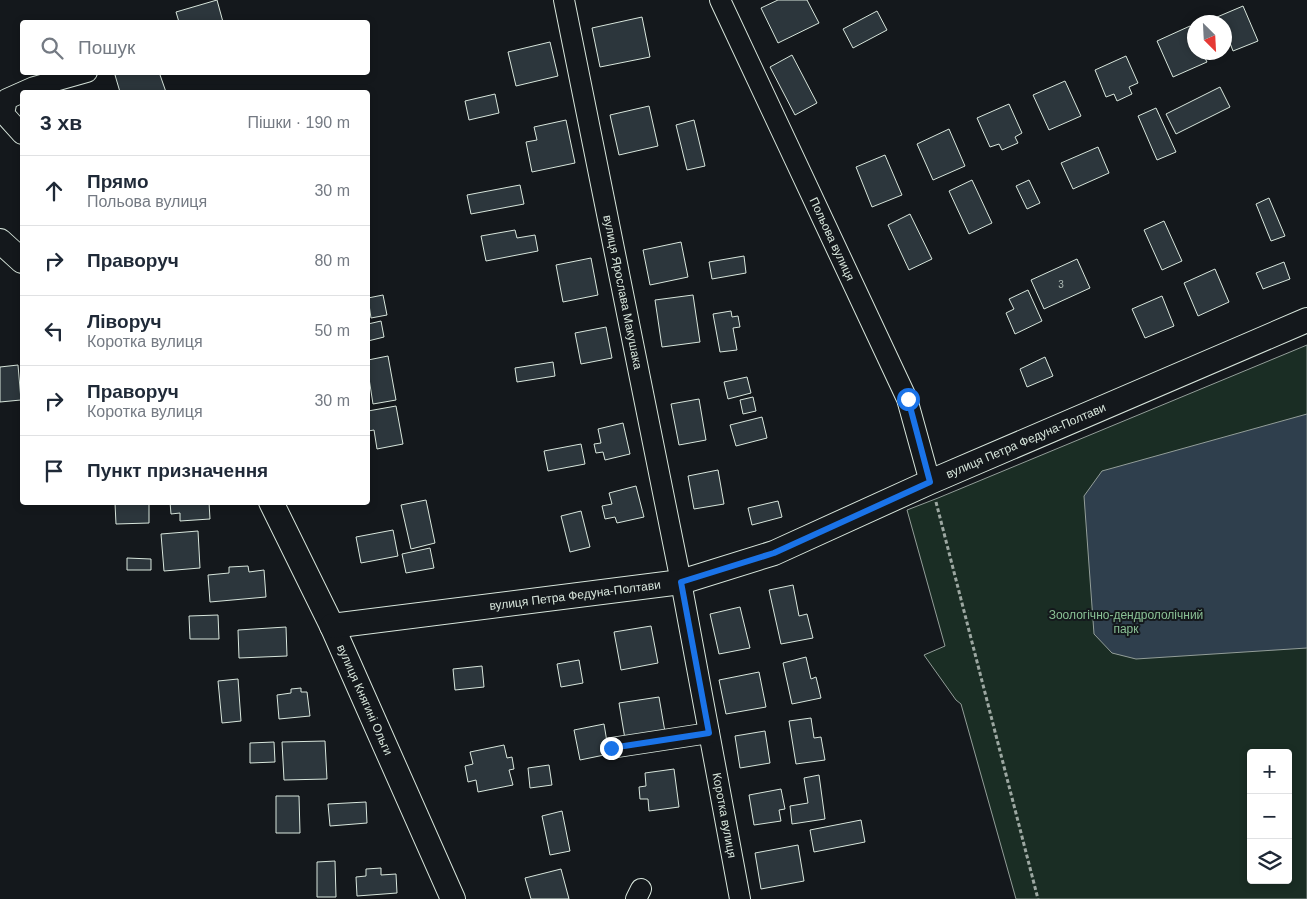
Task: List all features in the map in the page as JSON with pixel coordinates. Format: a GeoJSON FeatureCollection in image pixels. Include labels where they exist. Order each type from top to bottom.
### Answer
{"type":"FeatureCollection","features":[{"type":"Feature","properties":{"kind":"street","name":"вулиця Ярослава Макушака"},"geometry":{"type":"LineString","coordinates":[[564,0],[681,582]]}},
{"type":"Feature","properties":{"kind":"street","name":"Польова вулиця"},"geometry":{"type":"LineString","coordinates":[[720,0],[908,399],[930,482]]}},
{"type":"Feature","properties":{"kind":"street"},"geometry":{"type":"LineString","coordinates":[[27,90],[76,75]]}},
{"type":"Feature","properties":{"kind":"street"},"geometry":{"type":"LineString","coordinates":[[20,93],[7,99],[4,114],[20,132]]}},
{"type":"Feature","properties":{"kind":"street"},"geometry":{"type":"LineString","coordinates":[[0,241],[20,259]]}},
{"type":"Feature","properties":{"kind":"street","name":"вулиця Петра Федуна-Полтави"},"geometry":{"type":"LineString","coordinates":[[332,626],[681,582],[774,553],[930,482],[1307,320]]}},
{"type":"Feature","properties":{"kind":"street","name":"вулиця Княгині Ольги"},"geometry":{"type":"LineString","coordinates":[[272,505],[332,626],[453,899]]}},
{"type":"Feature","properties":{"kind":"street","name":"Коротка вулиця"},"geometry":{"type":"LineString","coordinates":[[681,582],[740,899]]}},
{"type":"Feature","properties":{"kind":"street"},"geometry":{"type":"LineString","coordinates":[[611,748],[709,733]]}},
{"type":"Feature","properties":{"kind":"path"},"geometry":{"type":"LineString","coordinates":[[930,482],[1038,899]]}},
{"type":"Feature","properties":{"kind":"green space","name":"Зоологічно-дендрололічний парк"},"geometry":{"type":"Polygon","coordinates":[[[1307,345],[1307,899],[1016,899],[961,704],[956,700],[924,655],[945,646],[907,510],[1307,345]]]}},
{"type":"Feature","properties":{"kind":"water"},"geometry":{"type":"Polygon","coordinates":[[[1307,414],[1307,648],[1136,659],[1112,653],[1094,634],[1084,496],[1102,471],[1307,414]]]}},
{"type":"Feature","properties":{"kind":"building"},"geometry":{"type":"Polygon","coordinates":[[[217,0],[222,20],[178,20],[176,12],[217,0]]]}},
{"type":"Feature","properties":{"kind":"building"},"geometry":{"type":"Polygon","coordinates":[[[778,0],[807,0],[819,23],[778,43],[761,8],[778,0]]]}},
{"type":"Feature","properties":{"kind":"building"},"geometry":{"type":"Polygon","coordinates":[[[1243,6],[1258,41],[1233,51],[1232,15],[1222,15],[1243,6]]]}},
{"type":"Feature","properties":{"kind":"building"},"geometry":{"type":"Polygon","coordinates":[[[877,11],[887,30],[853,48],[843,29],[877,11]]]}},
{"type":"Feature","properties":{"kind":"building"},"geometry":{"type":"Polygon","coordinates":[[[642,17],[650,57],[600,67],[592,28],[642,17]]]}},
{"type":"Feature","properties":{"kind":"building"},"geometry":{"type":"Polygon","coordinates":[[[1187,27],[1187,60],[1206,60],[1207,62],[1173,77],[1157,41],[1187,27]]]}},
{"type":"Feature","properties":{"kind":"building"},"geometry":{"type":"Polygon","coordinates":[[[550,42],[558,76],[516,86],[508,52],[550,42]]]}},
{"type":"Feature","properties":{"kind":"building"},"geometry":{"type":"Polygon","coordinates":[[[792,55],[817,103],[795,115],[770,67],[792,55]]]}},
{"type":"Feature","properties":{"kind":"building"},"geometry":{"type":"Polygon","coordinates":[[[1126,56],[1138,83],[1129,87],[1132,94],[1117,101],[1114,94],[1106,97],[1095,70],[1126,56]]]}},
{"type":"Feature","properties":{"kind":"building"},"geometry":{"type":"Polygon","coordinates":[[[115,75],[160,75],[165,90],[119,90],[115,75]]]}},
{"type":"Feature","properties":{"kind":"building"},"geometry":{"type":"Polygon","coordinates":[[[1065,81],[1081,116],[1049,130],[1033,95],[1065,81]]]}},
{"type":"Feature","properties":{"kind":"building"},"geometry":{"type":"Polygon","coordinates":[[[1220,87],[1230,107],[1176,134],[1166,114],[1220,87]]]}},
{"type":"Feature","properties":{"kind":"building"},"geometry":{"type":"Polygon","coordinates":[[[495,94],[499,113],[469,120],[465,101],[495,94]]]}},
{"type":"Feature","properties":{"kind":"building"},"geometry":{"type":"Polygon","coordinates":[[[1009,104],[1022,133],[1015,137],[1018,143],[1002,150],[999,144],[990,147],[977,118],[1009,104]]]}},
{"type":"Feature","properties":{"kind":"building"},"geometry":{"type":"Polygon","coordinates":[[[649,106],[658,146],[619,155],[610,115],[649,106]]]}},
{"type":"Feature","properties":{"kind":"building"},"geometry":{"type":"Polygon","coordinates":[[[1156,108],[1176,152],[1157,160],[1138,116],[1156,108]]]}},
{"type":"Feature","properties":{"kind":"building"},"geometry":{"type":"Polygon","coordinates":[[[566,120],[575,163],[532,172],[526,142],[537,140],[534,127],[566,120]]]}},
{"type":"Feature","properties":{"kind":"building"},"geometry":{"type":"Polygon","coordinates":[[[694,120],[705,166],[687,170],[676,125],[694,120]]]}},
{"type":"Feature","properties":{"kind":"building"},"geometry":{"type":"Polygon","coordinates":[[[949,129],[965,166],[933,180],[917,144],[949,129]]]}},
{"type":"Feature","properties":{"kind":"building"},"geometry":{"type":"Polygon","coordinates":[[[1098,147],[1109,173],[1073,189],[1061,163],[1098,147]]]}},
{"type":"Feature","properties":{"kind":"building"},"geometry":{"type":"Polygon","coordinates":[[[885,155],[902,195],[872,207],[856,167],[885,155]]]}},
{"type":"Feature","properties":{"kind":"building"},"geometry":{"type":"Polygon","coordinates":[[[972,180],[992,223],[969,234],[949,191],[972,180]]]}},
{"type":"Feature","properties":{"kind":"building"},"geometry":{"type":"Polygon","coordinates":[[[1029,180],[1040,203],[1027,209],[1016,186],[1029,180]]]}},
{"type":"Feature","properties":{"kind":"building"},"geometry":{"type":"Polygon","coordinates":[[[520,185],[524,204],[471,214],[467,195],[520,185]]]}},
{"type":"Feature","properties":{"kind":"building"},"geometry":{"type":"Polygon","coordinates":[[[1269,198],[1285,236],[1271,241],[1256,204],[1269,198]]]}},
{"type":"Feature","properties":{"kind":"building"},"geometry":{"type":"Polygon","coordinates":[[[910,214],[932,259],[909,270],[888,225],[910,214]]]}},
{"type":"Feature","properties":{"kind":"building"},"geometry":{"type":"Polygon","coordinates":[[[1164,221],[1182,261],[1162,270],[1144,230],[1164,221]]]}},
{"type":"Feature","properties":{"kind":"building"},"geometry":{"type":"Polygon","coordinates":[[[515,230],[517,238],[535,235],[538,251],[486,261],[481,236],[515,230]]]}},
{"type":"Feature","properties":{"kind":"building"},"geometry":{"type":"Polygon","coordinates":[[[681,242],[688,277],[650,285],[643,250],[681,242]]]}},
{"type":"Feature","properties":{"kind":"building"},"geometry":{"type":"Polygon","coordinates":[[[744,256],[746,273],[712,279],[709,262],[744,256]]]}},
{"type":"Feature","properties":{"kind":"building"},"geometry":{"type":"Polygon","coordinates":[[[591,258],[598,295],[563,302],[556,265],[591,258]]]}},
{"type":"Feature","properties":{"kind":"building"},"geometry":{"type":"Polygon","coordinates":[[[1077,259],[1090,288],[1044,309],[1031,280],[1077,259]]]}},
{"type":"Feature","properties":{"kind":"building"},"geometry":{"type":"Polygon","coordinates":[[[1284,262],[1290,279],[1263,289],[1256,273],[1284,262]]]}},
{"type":"Feature","properties":{"kind":"building"},"geometry":{"type":"Polygon","coordinates":[[[1215,269],[1229,302],[1198,316],[1184,283],[1215,269]]]}},
{"type":"Feature","properties":{"kind":"building"},"geometry":{"type":"Polygon","coordinates":[[[1028,290],[1042,321],[1015,334],[1006,313],[1014,309],[1009,299],[1028,290]]]}},
{"type":"Feature","properties":{"kind":"building"},"geometry":{"type":"Polygon","coordinates":[[[383,295],[387,315],[371,318],[370,298],[383,295]]]}},
{"type":"Feature","properties":{"kind":"building"},"geometry":{"type":"Polygon","coordinates":[[[693,295],[700,342],[662,347],[655,300],[693,295]]]}},
{"type":"Feature","properties":{"kind":"building"},"geometry":{"type":"Polygon","coordinates":[[[1162,296],[1174,326],[1145,338],[1132,309],[1162,296]]]}},
{"type":"Feature","properties":{"kind":"building"},"geometry":{"type":"Polygon","coordinates":[[[731,311],[732,317],[738,316],[740,327],[733,328],[737,350],[720,352],[713,314],[731,311]]]}},
{"type":"Feature","properties":{"kind":"building"},"geometry":{"type":"Polygon","coordinates":[[[381,321],[384,337],[370,340],[370,324],[381,321]]]}},
{"type":"Feature","properties":{"kind":"building"},"geometry":{"type":"Polygon","coordinates":[[[606,327],[612,358],[581,364],[575,333],[606,327]]]}},
{"type":"Feature","properties":{"kind":"building"},"geometry":{"type":"Polygon","coordinates":[[[388,356],[396,400],[373,404],[370,385],[370,360],[388,356]]]}},
{"type":"Feature","properties":{"kind":"building"},"geometry":{"type":"Polygon","coordinates":[[[1045,357],[1053,376],[1027,387],[1020,369],[1045,357]]]}},
{"type":"Feature","properties":{"kind":"building"},"geometry":{"type":"Polygon","coordinates":[[[553,362],[555,376],[517,382],[515,368],[553,362]]]}},
{"type":"Feature","properties":{"kind":"building"},"geometry":{"type":"Polygon","coordinates":[[[18,365],[20,400],[0,402],[0,367],[18,365]]]}},
{"type":"Feature","properties":{"kind":"building"},"geometry":{"type":"Polygon","coordinates":[[[747,377],[751,393],[728,399],[724,382],[747,377]]]}},
{"type":"Feature","properties":{"kind":"building"},"geometry":{"type":"Polygon","coordinates":[[[753,397],[756,411],[743,414],[740,400],[753,397]]]}},
{"type":"Feature","properties":{"kind":"building"},"geometry":{"type":"Polygon","coordinates":[[[699,399],[706,440],[679,445],[671,404],[699,399]]]}},
{"type":"Feature","properties":{"kind":"building"},"geometry":{"type":"Polygon","coordinates":[[[396,406],[403,444],[377,449],[374,430],[370,431],[370,411],[396,406]]]}},
{"type":"Feature","properties":{"kind":"building"},"geometry":{"type":"Polygon","coordinates":[[[762,417],[767,438],[736,446],[730,425],[762,417]]]}},
{"type":"Feature","properties":{"kind":"building"},"geometry":{"type":"Polygon","coordinates":[[[623,423],[630,454],[605,460],[603,452],[596,453],[594,444],[601,443],[598,429],[623,423]]]}},
{"type":"Feature","properties":{"kind":"building"},"geometry":{"type":"Polygon","coordinates":[[[581,444],[585,464],[548,471],[544,451],[581,444]]]}},
{"type":"Feature","properties":{"kind":"building"},"geometry":{"type":"Polygon","coordinates":[[[718,470],[724,504],[694,509],[688,476],[718,470]]]}},
{"type":"Feature","properties":{"kind":"building"},"geometry":{"type":"Polygon","coordinates":[[[636,486],[644,517],[617,523],[615,517],[605,519],[602,506],[612,504],[609,493],[636,486]]]}},
{"type":"Feature","properties":{"kind":"building"},"geometry":{"type":"Polygon","coordinates":[[[426,500],[435,543],[411,549],[401,505],[426,500]]]}},
{"type":"Feature","properties":{"kind":"building"},"geometry":{"type":"Polygon","coordinates":[[[778,501],[782,517],[752,525],[748,508],[778,501]]]}},
{"type":"Feature","properties":{"kind":"building"},"geometry":{"type":"Polygon","coordinates":[[[115,505],[149,505],[149,523],[116,524],[115,505]]]}},
{"type":"Feature","properties":{"kind":"building"},"geometry":{"type":"Polygon","coordinates":[[[170,505],[209,505],[210,519],[180,521],[180,513],[171,514],[170,505]]]}},
{"type":"Feature","properties":{"kind":"building"},"geometry":{"type":"Polygon","coordinates":[[[581,511],[590,547],[570,552],[561,516],[581,511]]]}},
{"type":"Feature","properties":{"kind":"building"},"geometry":{"type":"Polygon","coordinates":[[[393,530],[398,556],[361,563],[356,537],[393,530]]]}},
{"type":"Feature","properties":{"kind":"building"},"geometry":{"type":"Polygon","coordinates":[[[198,531],[200,568],[164,571],[161,534],[198,531]]]}},
{"type":"Feature","properties":{"kind":"building"},"geometry":{"type":"Polygon","coordinates":[[[430,548],[434,568],[406,573],[402,554],[430,548]]]}},
{"type":"Feature","properties":{"kind":"building"},"geometry":{"type":"Polygon","coordinates":[[[127,558],[151,559],[151,570],[127,570],[127,558]]]}},
{"type":"Feature","properties":{"kind":"building"},"geometry":{"type":"Polygon","coordinates":[[[248,566],[249,572],[264,570],[266,597],[210,602],[208,575],[229,573],[229,567],[248,566]]]}},
{"type":"Feature","properties":{"kind":"building"},"geometry":{"type":"Polygon","coordinates":[[[793,585],[799,616],[807,614],[813,638],[781,644],[769,590],[793,585]]]}},
{"type":"Feature","properties":{"kind":"building"},"geometry":{"type":"Polygon","coordinates":[[[740,607],[750,648],[719,654],[710,614],[740,607]]]}},
{"type":"Feature","properties":{"kind":"building"},"geometry":{"type":"Polygon","coordinates":[[[218,615],[219,639],[190,639],[189,616],[218,615]]]}},
{"type":"Feature","properties":{"kind":"building"},"geometry":{"type":"Polygon","coordinates":[[[651,626],[658,663],[621,670],[614,632],[651,626]]]}},
{"type":"Feature","properties":{"kind":"building"},"geometry":{"type":"Polygon","coordinates":[[[286,627],[287,656],[239,658],[238,630],[286,627]]]}},
{"type":"Feature","properties":{"kind":"building"},"geometry":{"type":"Polygon","coordinates":[[[806,657],[811,679],[816,677],[821,698],[792,704],[783,663],[806,657]]]}},
{"type":"Feature","properties":{"kind":"building"},"geometry":{"type":"Polygon","coordinates":[[[579,660],[583,683],[561,687],[557,664],[579,660]]]}},
{"type":"Feature","properties":{"kind":"building"},"geometry":{"type":"Polygon","coordinates":[[[482,666],[484,687],[455,690],[453,669],[482,666]]]}},
{"type":"Feature","properties":{"kind":"building"},"geometry":{"type":"Polygon","coordinates":[[[759,672],[766,707],[726,714],[719,680],[759,672]]]}},
{"type":"Feature","properties":{"kind":"building"},"geometry":{"type":"Polygon","coordinates":[[[238,679],[241,721],[222,723],[218,681],[238,679]]]}},
{"type":"Feature","properties":{"kind":"building"},"geometry":{"type":"Polygon","coordinates":[[[301,688],[301,692],[307,692],[310,716],[279,719],[277,695],[291,693],[291,689],[301,688]]]}},
{"type":"Feature","properties":{"kind":"building"},"geometry":{"type":"Polygon","coordinates":[[[659,697],[665,732],[625,739],[619,703],[659,697]]]}},
{"type":"Feature","properties":{"kind":"building"},"geometry":{"type":"Polygon","coordinates":[[[811,718],[814,738],[821,737],[825,760],[796,764],[789,721],[811,718]]]}},
{"type":"Feature","properties":{"kind":"building"},"geometry":{"type":"Polygon","coordinates":[[[604,724],[609,754],[580,760],[574,730],[604,724]]]}},
{"type":"Feature","properties":{"kind":"building"},"geometry":{"type":"Polygon","coordinates":[[[765,731],[770,763],[740,768],[735,736],[765,731]]]}},
{"type":"Feature","properties":{"kind":"building"},"geometry":{"type":"Polygon","coordinates":[[[325,741],[327,779],[284,780],[282,742],[325,741]]]}},
{"type":"Feature","properties":{"kind":"building"},"geometry":{"type":"Polygon","coordinates":[[[274,742],[275,762],[250,763],[250,743],[274,742]]]}},
{"type":"Feature","properties":{"kind":"building"},"geometry":{"type":"Polygon","coordinates":[[[504,745],[507,758],[512,757],[514,769],[509,770],[513,785],[478,792],[476,780],[468,782],[465,766],[473,764],[470,752],[504,745]]]}},
{"type":"Feature","properties":{"kind":"building"},"geometry":{"type":"Polygon","coordinates":[[[549,765],[552,785],[530,788],[528,768],[549,765]]]}},
{"type":"Feature","properties":{"kind":"building"},"geometry":{"type":"Polygon","coordinates":[[[674,769],[679,807],[649,811],[648,799],[640,799],[639,787],[646,786],[645,773],[674,769]]]}},
{"type":"Feature","properties":{"kind":"building"},"geometry":{"type":"Polygon","coordinates":[[[819,775],[825,819],[792,824],[790,806],[808,803],[804,778],[819,775]]]}},
{"type":"Feature","properties":{"kind":"building"},"geometry":{"type":"Polygon","coordinates":[[[781,789],[785,809],[779,810],[781,821],[754,825],[749,795],[781,789]]]}},
{"type":"Feature","properties":{"kind":"building"},"geometry":{"type":"Polygon","coordinates":[[[276,796],[299,796],[300,833],[276,833],[276,796]]]}},
{"type":"Feature","properties":{"kind":"building"},"geometry":{"type":"Polygon","coordinates":[[[366,802],[367,823],[330,826],[328,804],[366,802]]]}},
{"type":"Feature","properties":{"kind":"building"},"geometry":{"type":"Polygon","coordinates":[[[562,811],[570,851],[550,855],[542,816],[562,811]]]}},
{"type":"Feature","properties":{"kind":"building"},"geometry":{"type":"Polygon","coordinates":[[[861,820],[865,842],[814,852],[810,830],[861,820]]]}},
{"type":"Feature","properties":{"kind":"building"},"geometry":{"type":"Polygon","coordinates":[[[798,845],[804,881],[761,889],[755,853],[798,845]]]}},
{"type":"Feature","properties":{"kind":"building"},"geometry":{"type":"Polygon","coordinates":[[[335,861],[336,897],[317,897],[317,862],[335,861]]]}},
{"type":"Feature","properties":{"kind":"building"},"geometry":{"type":"Polygon","coordinates":[[[381,868],[381,875],[396,874],[397,893],[357,896],[356,877],[366,876],[366,869],[381,868]]]}},
{"type":"Feature","properties":{"kind":"building"},"geometry":{"type":"Polygon","coordinates":[[[561,869],[569,899],[531,899],[525,878],[561,869]]]}},
{"type":"Feature","properties":{"kind":"route"},"geometry":{"type":"LineString","coordinates":[[611,748],[709,733],[681,582],[774,553],[930,482],[908,399]]}}]}
